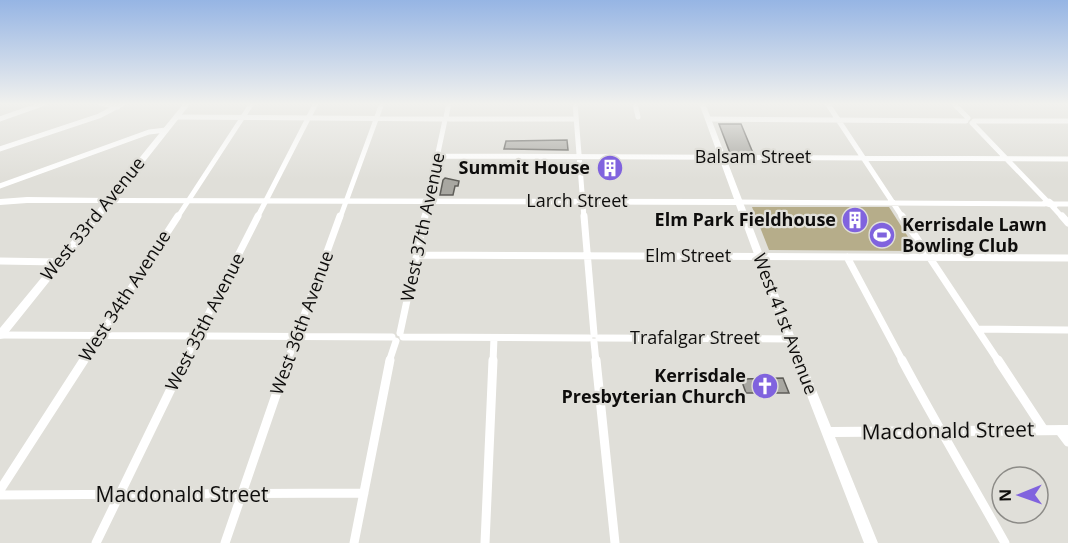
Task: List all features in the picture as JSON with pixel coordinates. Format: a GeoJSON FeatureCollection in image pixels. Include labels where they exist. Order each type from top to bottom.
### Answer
{"type":"FeatureCollection","features":[{"type":"Feature","properties":{"kind":"street"},"geometry":{"type":"LineString","coordinates":[[0,149],[62,128]]}},
{"type":"Feature","properties":{"kind":"street","name":"West 34th Avenue"},"geometry":{"type":"LineString","coordinates":[[0,490],[235,128]]}},
{"type":"Feature","properties":{"kind":"street","name":"West 35th Avenue"},"geometry":{"type":"LineString","coordinates":[[96,543],[197,336],[304,128]]}},
{"type":"Feature","properties":{"kind":"street","name":"West 36th Avenue"},"geometry":{"type":"LineString","coordinates":[[225,543],[373,128]]}},
{"type":"Feature","properties":{"kind":"street","name":"West 37th Avenue"},"geometry":{"type":"LineString","coordinates":[[354,543],[389,362],[398,337],[417,255],[443,128]]}},
{"type":"Feature","properties":{"kind":"street"},"geometry":{"type":"LineString","coordinates":[[577,128],[594,338],[615,543]]}},
{"type":"Feature","properties":{"kind":"street","name":"West 41st Avenue"},"geometry":{"type":"LineString","coordinates":[[711,128],[791,339],[872,543]]}},
{"type":"Feature","properties":{"kind":"street"},"geometry":{"type":"LineString","coordinates":[[844,128],[1044,430]]}},
{"type":"Feature","properties":{"kind":"street"},"geometry":{"type":"LineString","coordinates":[[977,128],[1068,223]]}},
{"type":"Feature","properties":{"kind":"street"},"geometry":{"type":"LineString","coordinates":[[0,186],[149,132],[166,130]]}},
{"type":"Feature","properties":{"kind":"street","name":"West 33rd Avenue"},"geometry":{"type":"LineString","coordinates":[[0,335],[166,130]]}},
{"type":"Feature","properties":{"kind":"street","name":"Balsam Street"},"geometry":{"type":"LineString","coordinates":[[437,156],[1068,159]]}},
{"type":"Feature","properties":{"kind":"street","name":"Larch Street"},"geometry":{"type":"LineString","coordinates":[[0,202],[188,200],[1068,204]]}},
{"type":"Feature","properties":{"kind":"street","name":"Elm Street"},"geometry":{"type":"LineString","coordinates":[[417,255],[1068,258]]}},
{"type":"Feature","properties":{"kind":"street"},"geometry":{"type":"LineString","coordinates":[[847,256],[1005,543]]}},
{"type":"Feature","properties":{"kind":"street"},"geometry":{"type":"LineString","coordinates":[[0,261],[58,262]]}},
{"type":"Feature","properties":{"kind":"street"},"geometry":{"type":"LineString","coordinates":[[978,329],[1068,330]]}},
{"type":"Feature","properties":{"kind":"street","name":"Trafalgar Street"},"geometry":{"type":"LineString","coordinates":[[0,335],[791,339]]}},
{"type":"Feature","properties":{"kind":"street"},"geometry":{"type":"LineString","coordinates":[[485,543],[494,338]]}},
{"type":"Feature","properties":{"kind":"street"},"geometry":{"type":"LineString","coordinates":[[1064,430],[1068,442]]}},
{"type":"Feature","properties":{"kind":"street","name":"Macdonald Street"},"geometry":{"type":"LineString","coordinates":[[828,432],[1064,430]]}},
{"type":"Feature","properties":{"kind":"street","name":"Macdonald Street"},"geometry":{"type":"LineString","coordinates":[[0,495],[364,493]]}},
{"type":"Feature","properties":{"kind":"shaded area"},"geometry":{"type":"Polygon","coordinates":[[[752,207],[889,207],[917,251],[769,250],[752,207]]]}},
{"type":"Feature","properties":{"kind":"building"},"geometry":{"type":"Polygon","coordinates":[[[721,128],[743,128],[753,153],[730,153],[721,128]]]}},
{"type":"Feature","properties":{"kind":"building"},"geometry":{"type":"Polygon","coordinates":[[[567,140],[568,150],[504,149],[506,141],[567,140]]]}},
{"type":"Feature","properties":{"kind":"building"},"geometry":{"type":"Polygon","coordinates":[[[445,178],[459,181],[453,195],[440,195],[445,178]]]}},
{"type":"Feature","properties":{"kind":"building","name":"Kerrisdale Presbyterian Church"},"geometry":{"type":"Polygon","coordinates":[[[783,378],[789,393],[746,393],[741,379],[783,378]]]}},
{"type":"Feature","properties":{"kind":"place","name":"Summit House"},"geometry":{"type":"Point","coordinates":[610,168]}},
{"type":"Feature","properties":{"kind":"place","name":"Elm Park Fieldhouse"},"geometry":{"type":"Point","coordinates":[855,220]}},
{"type":"Feature","properties":{"kind":"place","name":"Kerrisdale Lawn Bowling Club"},"geometry":{"type":"Point","coordinates":[882,235]}},
{"type":"Feature","properties":{"kind":"place","name":"Kerrisdale Presbyterian Church"},"geometry":{"type":"Point","coordinates":[765,386]}}]}
